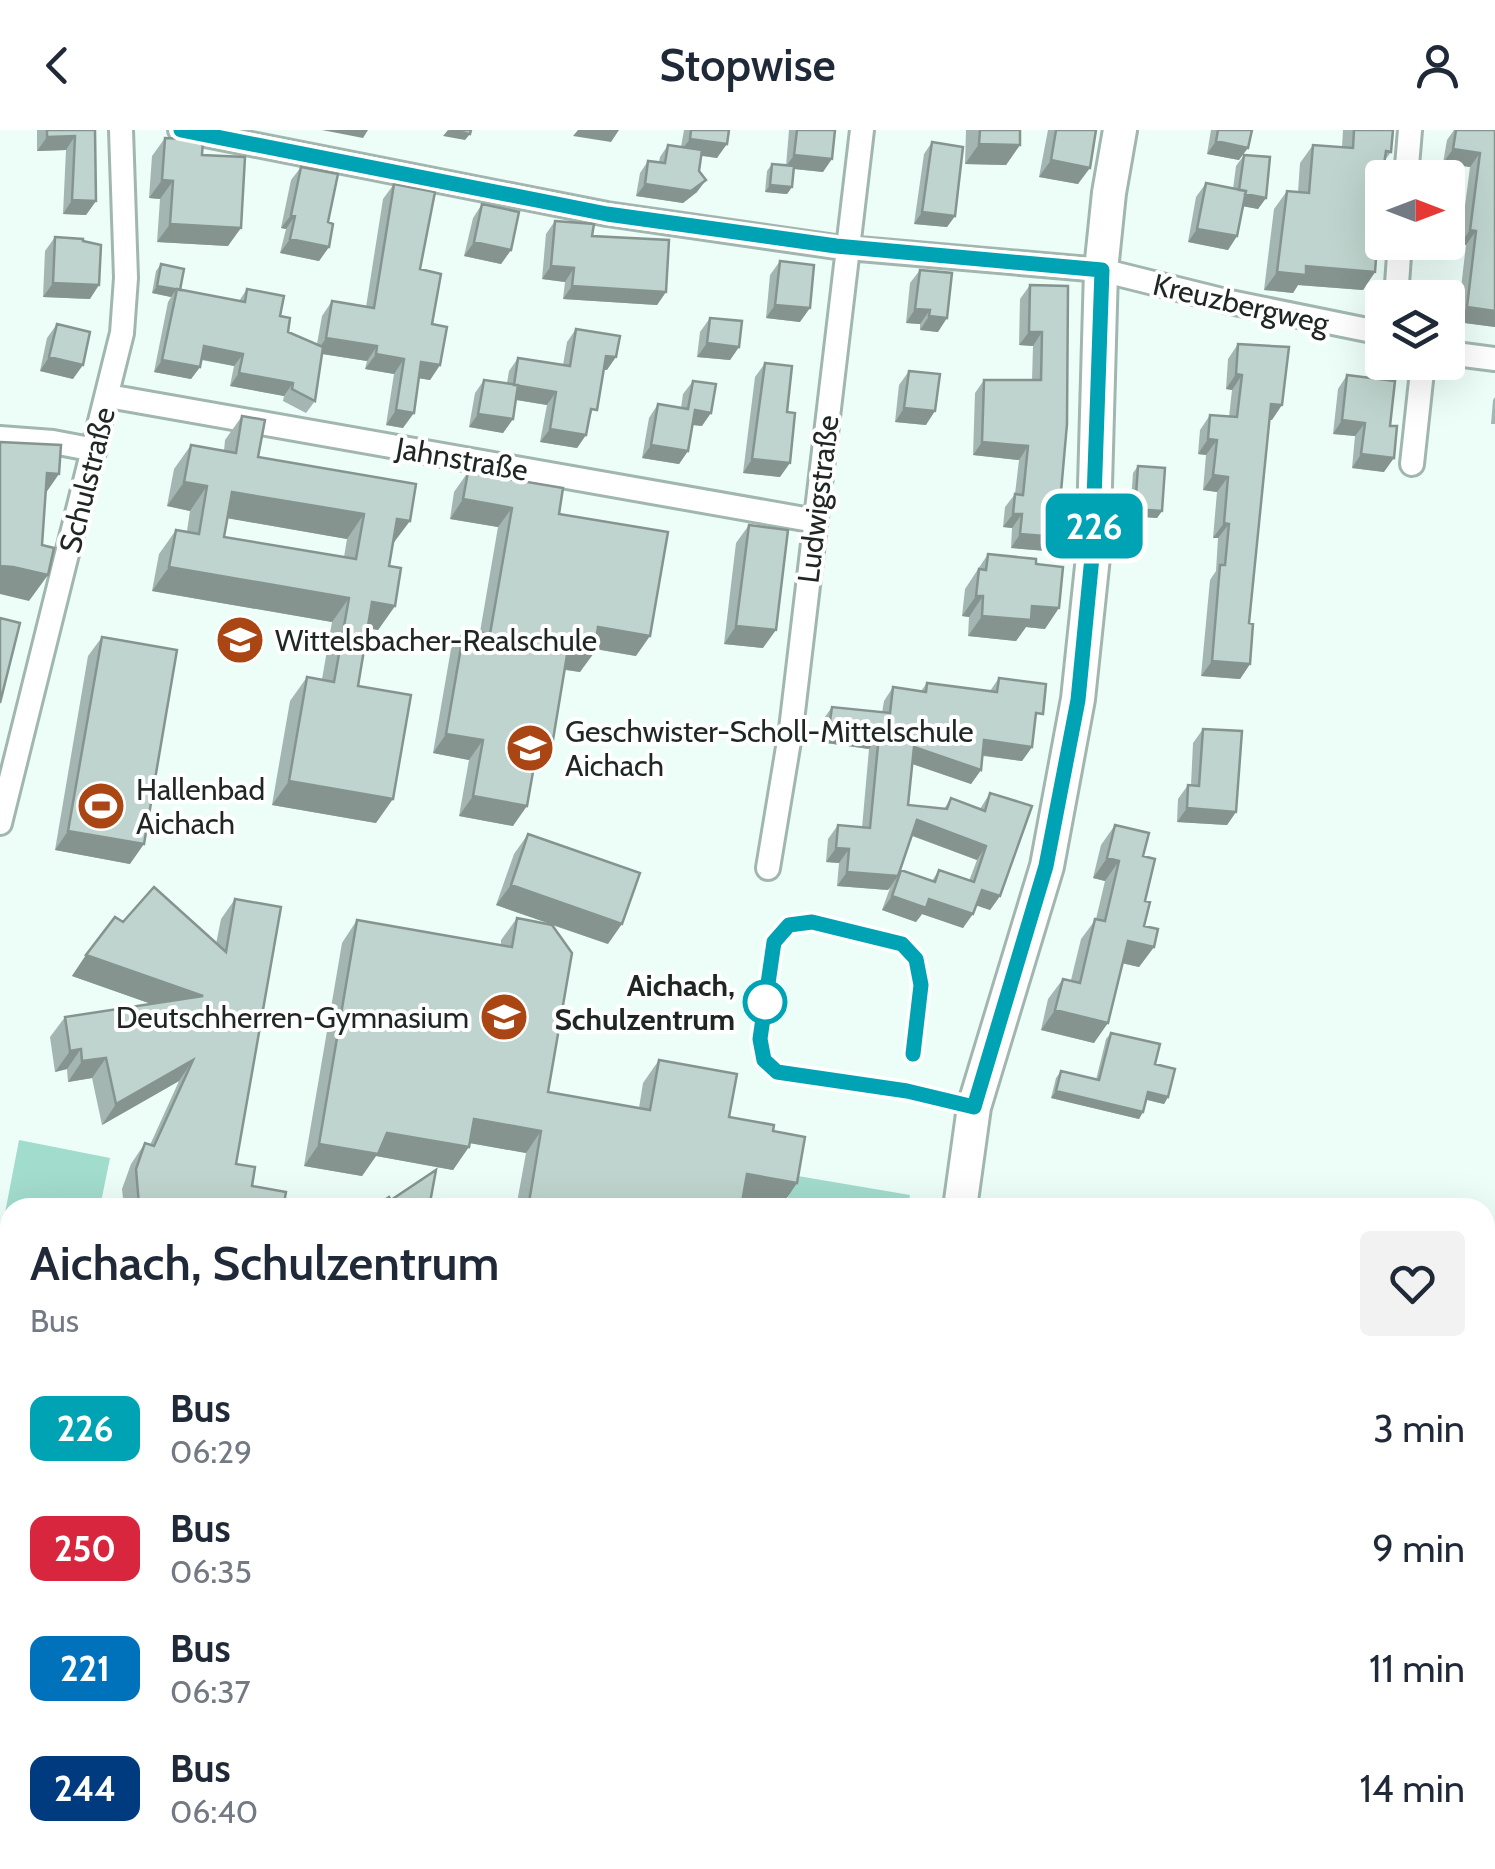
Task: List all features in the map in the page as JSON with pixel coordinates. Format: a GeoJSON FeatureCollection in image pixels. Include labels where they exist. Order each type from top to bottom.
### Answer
{"type":"FeatureCollection","features":[{"type":"Feature","properties":{"kind":"main road"},"geometry":{"type":"LineString","coordinates":[[961,1198],[974,1107],[1046,866],[1078,700],[1092,557],[1102,270],[1120,130]]}},
{"type":"Feature","properties":{"kind":"street","name":"Schulstraße"},"geometry":{"type":"LineString","coordinates":[[0,824],[122,333],[126,278],[121,130]]}},
{"type":"Feature","properties":{"kind":"street","name":"Kreuzbergweg"},"geometry":{"type":"LineString","coordinates":[[180,130],[607,214],[846,248],[1102,270],[1365,330]]}},
{"type":"Feature","properties":{"kind":"street","name":"Ludwigstraße"},"geometry":{"type":"LineString","coordinates":[[768,868],[791,728],[862,130]]}},
{"type":"Feature","properties":{"kind":"street"},"geometry":{"type":"LineString","coordinates":[[1408,160],[1410,130]]}},
{"type":"Feature","properties":{"kind":"street"},"geometry":{"type":"LineString","coordinates":[[1465,355],[1495,359]]}},
{"type":"Feature","properties":{"kind":"street"},"geometry":{"type":"LineString","coordinates":[[1412,464],[1421,380]]}},
{"type":"Feature","properties":{"kind":"street","name":"Jahnstraße"},"geometry":{"type":"LineString","coordinates":[[108,396],[816,521]]}},
{"type":"Feature","properties":{"kind":"street"},"geometry":{"type":"LineString","coordinates":[[0,438],[94,450]]}},
{"type":"Feature","properties":{"kind":"green space"},"geometry":{"type":"Polygon","coordinates":[[[19,1140],[110,1158],[102,1198],[8,1198],[19,1140]]]}},
{"type":"Feature","properties":{"kind":"green space"},"geometry":{"type":"Polygon","coordinates":[[[792,1175],[910,1195],[910,1198],[788,1198],[792,1175]]]}},
{"type":"Feature","properties":{"kind":"building"},"geometry":{"type":"Polygon","coordinates":[[[47,130],[95,130],[96,201],[72,200],[75,136],[47,137],[47,130]]]}},
{"type":"Feature","properties":{"kind":"building"},"geometry":{"type":"Polygon","coordinates":[[[691,130],[729,130],[727,144],[690,139],[691,130]]]}},
{"type":"Feature","properties":{"kind":"building"},"geometry":{"type":"Polygon","coordinates":[[[797,130],[835,130],[832,159],[794,155],[797,130]]]}},
{"type":"Feature","properties":{"kind":"building"},"geometry":{"type":"Polygon","coordinates":[[[980,130],[1020,130],[1020,145],[979,144],[980,130]]]}},
{"type":"Feature","properties":{"kind":"building"},"geometry":{"type":"Polygon","coordinates":[[[1056,130],[1096,130],[1090,168],[1051,160],[1056,130]]]}},
{"type":"Feature","properties":{"kind":"building"},"geometry":{"type":"Polygon","coordinates":[[[1218,130],[1252,130],[1248,148],[1216,141],[1218,130]]]}},
{"type":"Feature","properties":{"kind":"building"},"geometry":{"type":"Polygon","coordinates":[[[1354,130],[1393,130],[1391,152],[1386,151],[1385,160],[1365,160],[1365,260],[1376,260],[1375,272],[1306,266],[1306,275],[1277,272],[1287,191],[1309,193],[1313,145],[1353,148],[1354,130]]]}},
{"type":"Feature","properties":{"kind":"building"},"geometry":{"type":"Polygon","coordinates":[[[1456,130],[1495,130],[1495,311],[1467,307],[1476,231],[1470,230],[1480,153],[1453,149],[1456,130]]]}},
{"type":"Feature","properties":{"kind":"building"},"geometry":{"type":"Polygon","coordinates":[[[165,138],[203,140],[202,155],[245,157],[241,228],[170,224],[173,181],[162,180],[165,138]]]}},
{"type":"Feature","properties":{"kind":"building"},"geometry":{"type":"Polygon","coordinates":[[[932,142],[963,147],[955,216],[922,212],[932,142]]]}},
{"type":"Feature","properties":{"kind":"building"},"geometry":{"type":"Polygon","coordinates":[[[668,145],[702,150],[699,171],[706,180],[691,191],[645,184],[648,161],[665,163],[668,145]]]}},
{"type":"Feature","properties":{"kind":"building"},"geometry":{"type":"Polygon","coordinates":[[[1244,155],[1270,157],[1266,198],[1239,190],[1244,155]]]}},
{"type":"Feature","properties":{"kind":"building"},"geometry":{"type":"Polygon","coordinates":[[[772,164],[794,166],[792,187],[770,185],[772,164]]]}},
{"type":"Feature","properties":{"kind":"building"},"geometry":{"type":"Polygon","coordinates":[[[301,167],[338,174],[328,222],[333,224],[329,247],[290,239],[301,167]]]}},
{"type":"Feature","properties":{"kind":"building"},"geometry":{"type":"Polygon","coordinates":[[[1206,183],[1246,191],[1237,236],[1197,229],[1206,183]]]}},
{"type":"Feature","properties":{"kind":"building"},"geometry":{"type":"Polygon","coordinates":[[[394,184],[435,192],[420,269],[441,274],[432,324],[447,327],[440,365],[421,362],[414,413],[396,410],[404,359],[376,354],[377,346],[326,338],[332,301],[374,308],[394,184]]]}},
{"type":"Feature","properties":{"kind":"building"},"geometry":{"type":"Polygon","coordinates":[[[482,204],[519,212],[511,250],[474,242],[482,204]]]}},
{"type":"Feature","properties":{"kind":"building"},"geometry":{"type":"Polygon","coordinates":[[[555,221],[594,224],[592,236],[669,240],[666,292],[572,286],[574,268],[551,266],[555,221]]]}},
{"type":"Feature","properties":{"kind":"building"},"geometry":{"type":"Polygon","coordinates":[[[55,237],[101,245],[99,285],[53,283],[55,237]]]}},
{"type":"Feature","properties":{"kind":"building"},"geometry":{"type":"Polygon","coordinates":[[[780,261],[814,265],[810,308],[775,305],[780,261]]]}},
{"type":"Feature","properties":{"kind":"building"},"geometry":{"type":"Polygon","coordinates":[[[161,264],[184,269],[180,290],[157,286],[161,264]]]}},
{"type":"Feature","properties":{"kind":"building"},"geometry":{"type":"Polygon","coordinates":[[[920,270],[952,273],[947,318],[929,316],[930,310],[915,309],[920,270]]]}},
{"type":"Feature","properties":{"kind":"building"},"geometry":{"type":"Polygon","coordinates":[[[1030,285],[1068,286],[1067,424],[1057,537],[1020,534],[1022,514],[1013,514],[1015,494],[1023,495],[1028,446],[982,442],[984,380],[1041,380],[1042,332],[1029,332],[1030,285]]]}},
{"type":"Feature","properties":{"kind":"building"},"geometry":{"type":"Polygon","coordinates":[[[177,289],[245,302],[247,289],[284,296],[280,316],[290,318],[288,332],[323,347],[315,401],[292,389],[293,383],[239,373],[243,354],[204,346],[200,367],[162,360],[177,289]]]}},
{"type":"Feature","properties":{"kind":"building"},"geometry":{"type":"Polygon","coordinates":[[[710,318],[742,321],[739,347],[707,343],[710,318]]]}},
{"type":"Feature","properties":{"kind":"building"},"geometry":{"type":"Polygon","coordinates":[[[57,324],[90,332],[83,365],[49,357],[57,324]]]}},
{"type":"Feature","properties":{"kind":"building"},"geometry":{"type":"Polygon","coordinates":[[[576,329],[620,336],[616,357],[606,356],[597,410],[591,409],[586,435],[550,429],[556,392],[514,385],[518,358],[570,366],[576,329]]]}},
{"type":"Feature","properties":{"kind":"building"},"geometry":{"type":"Polygon","coordinates":[[[1238,344],[1289,347],[1282,405],[1271,404],[1249,623],[1253,624],[1250,664],[1212,661],[1220,565],[1225,565],[1229,524],[1224,523],[1228,477],[1213,475],[1217,440],[1208,439],[1210,415],[1237,417],[1242,375],[1236,374],[1238,344]]]}},
{"type":"Feature","properties":{"kind":"building"},"geometry":{"type":"Polygon","coordinates":[[[765,363],[792,366],[787,412],[795,413],[790,463],[752,459],[765,363]]]}},
{"type":"Feature","properties":{"kind":"building"},"geometry":{"type":"Polygon","coordinates":[[[909,371],[940,374],[935,411],[904,408],[909,371]]]}},
{"type":"Feature","properties":{"kind":"building"},"geometry":{"type":"Polygon","coordinates":[[[1347,375],[1395,381],[1390,426],[1397,426],[1394,458],[1361,454],[1365,423],[1342,420],[1347,375]]]}},
{"type":"Feature","properties":{"kind":"building"},"geometry":{"type":"Polygon","coordinates":[[[484,380],[518,385],[513,419],[478,414],[484,380]]]}},
{"type":"Feature","properties":{"kind":"building"},"geometry":{"type":"Polygon","coordinates":[[[693,381],[716,384],[711,413],[695,410],[688,451],[651,445],[658,404],[688,409],[693,381]]]}},
{"type":"Feature","properties":{"kind":"building"},"geometry":{"type":"Polygon","coordinates":[[[242,416],[265,420],[258,457],[416,484],[410,521],[397,519],[389,566],[401,568],[395,606],[372,602],[358,686],[411,695],[393,799],[289,781],[307,677],[334,682],[349,598],[169,567],[176,530],[199,534],[207,486],[184,482],[191,445],[236,453],[242,416]],[[232,492],[224,537],[356,559],[364,514],[232,492]]]}},
{"type":"Feature","properties":{"kind":"building"},"geometry":{"type":"Polygon","coordinates":[[[0,442],[61,445],[59,474],[47,473],[42,545],[54,548],[48,575],[0,566],[0,442]]]}},
{"type":"Feature","properties":{"kind":"building"},"geometry":{"type":"Polygon","coordinates":[[[1138,466],[1165,468],[1162,511],[1135,509],[1138,466]]]}},
{"type":"Feature","properties":{"kind":"building"},"geometry":{"type":"Polygon","coordinates":[[[468,472],[563,488],[559,514],[668,532],[650,636],[598,627],[594,653],[568,649],[551,752],[537,749],[527,806],[473,796],[483,740],[446,734],[464,630],[490,634],[512,508],[463,499],[468,472]]]}},
{"type":"Feature","properties":{"kind":"building"},"geometry":{"type":"Polygon","coordinates":[[[749,525],[788,530],[776,630],[736,626],[749,525]]]}},
{"type":"Feature","properties":{"kind":"building"},"geometry":{"type":"Polygon","coordinates":[[[988,554],[1036,559],[1036,564],[1063,567],[1059,608],[1032,606],[1031,620],[982,616],[983,596],[976,596],[979,569],[986,570],[988,554]]]}},
{"type":"Feature","properties":{"kind":"building"},"geometry":{"type":"Polygon","coordinates":[[[0,618],[20,623],[0,703],[0,618]]]}},
{"type":"Feature","properties":{"kind":"building"},"geometry":{"type":"Polygon","coordinates":[[[102,637],[177,650],[144,844],[68,831],[102,637]]]}},
{"type":"Feature","properties":{"kind":"building"},"geometry":{"type":"Polygon","coordinates":[[[999,678],[1046,684],[1043,714],[1036,713],[1032,747],[984,740],[981,770],[914,747],[908,805],[947,809],[951,798],[985,811],[990,793],[1032,806],[1000,896],[982,890],[973,914],[929,899],[926,908],[892,896],[901,870],[935,882],[939,870],[974,882],[986,846],[917,820],[898,876],[847,872],[849,849],[836,848],[838,825],[870,828],[879,735],[829,728],[832,707],[890,713],[893,687],[926,692],[927,683],[997,692],[999,678]]]}},
{"type":"Feature","properties":{"kind":"building"},"geometry":{"type":"Polygon","coordinates":[[[1203,729],[1242,731],[1236,812],[1187,808],[1188,785],[1199,786],[1203,729]]]}},
{"type":"Feature","properties":{"kind":"building"},"geometry":{"type":"Polygon","coordinates":[[[1115,825],[1149,833],[1143,856],[1155,859],[1145,901],[1150,902],[1144,926],[1158,929],[1154,947],[1128,941],[1108,1023],[1055,1010],[1063,979],[1080,983],[1095,919],[1105,921],[1119,861],[1107,858],[1115,825]]]}},
{"type":"Feature","properties":{"kind":"building"},"geometry":{"type":"Polygon","coordinates":[[[528,834],[640,873],[622,924],[511,885],[528,834]]]}},
{"type":"Feature","properties":{"kind":"building"},"geometry":{"type":"Polygon","coordinates":[[[154,887],[226,952],[235,899],[281,907],[236,1164],[255,1167],[252,1186],[286,1192],[285,1198],[138,1198],[136,1169],[145,1143],[154,1146],[193,1060],[116,1104],[106,1058],[82,1061],[81,1049],[70,1051],[65,1017],[203,996],[86,955],[115,917],[123,922],[154,887]]]}},
{"type":"Feature","properties":{"kind":"building"},"geometry":{"type":"Polygon","coordinates":[[[517,918],[552,925],[572,953],[548,1092],[650,1110],[659,1060],[737,1074],[729,1117],[774,1125],[773,1131],[805,1137],[797,1183],[747,1174],[743,1198],[530,1198],[541,1131],[474,1119],[469,1147],[387,1133],[378,1154],[319,1144],[357,920],[512,947],[517,918]]]}},
{"type":"Feature","properties":{"kind":"building"},"geometry":{"type":"Polygon","coordinates":[[[1111,1033],[1160,1044],[1155,1064],[1175,1069],[1168,1097],[1148,1092],[1143,1112],[1056,1091],[1061,1071],[1099,1080],[1111,1033]]]}},
{"type":"Feature","properties":{"kind":"building"},"geometry":{"type":"Polygon","coordinates":[[[436,1170],[431,1198],[394,1198],[436,1170]]]}},
{"type":"Feature","properties":{"kind":"bus line","name":"226"},"geometry":{"type":"LineString","coordinates":[[181,130],[607,214],[836,246],[1102,270],[1092,557],[1078,700],[1046,866],[974,1107],[907,1091],[777,1072],[764,1060],[760,1039],[774,942],[789,925],[812,922],[902,944],[916,959],[921,985],[913,1054]]}},
{"type":"Feature","properties":{"kind":"place","name":"Wittelsbacher-Realschule"},"geometry":{"type":"Point","coordinates":[240,640]}},
{"type":"Feature","properties":{"kind":"place","name":"Geschwister-Scholl-Mittelschule Aichach"},"geometry":{"type":"Point","coordinates":[530,748]}},
{"type":"Feature","properties":{"kind":"place","name":"Hallenbad Aichach"},"geometry":{"type":"Point","coordinates":[101,806]}},
{"type":"Feature","properties":{"kind":"place","name":"Aichach, Schulzentrum"},"geometry":{"type":"Point","coordinates":[765,1002]}},
{"type":"Feature","properties":{"kind":"place","name":"Deutschherren-Gymnasium"},"geometry":{"type":"Point","coordinates":[504,1017]}}]}
